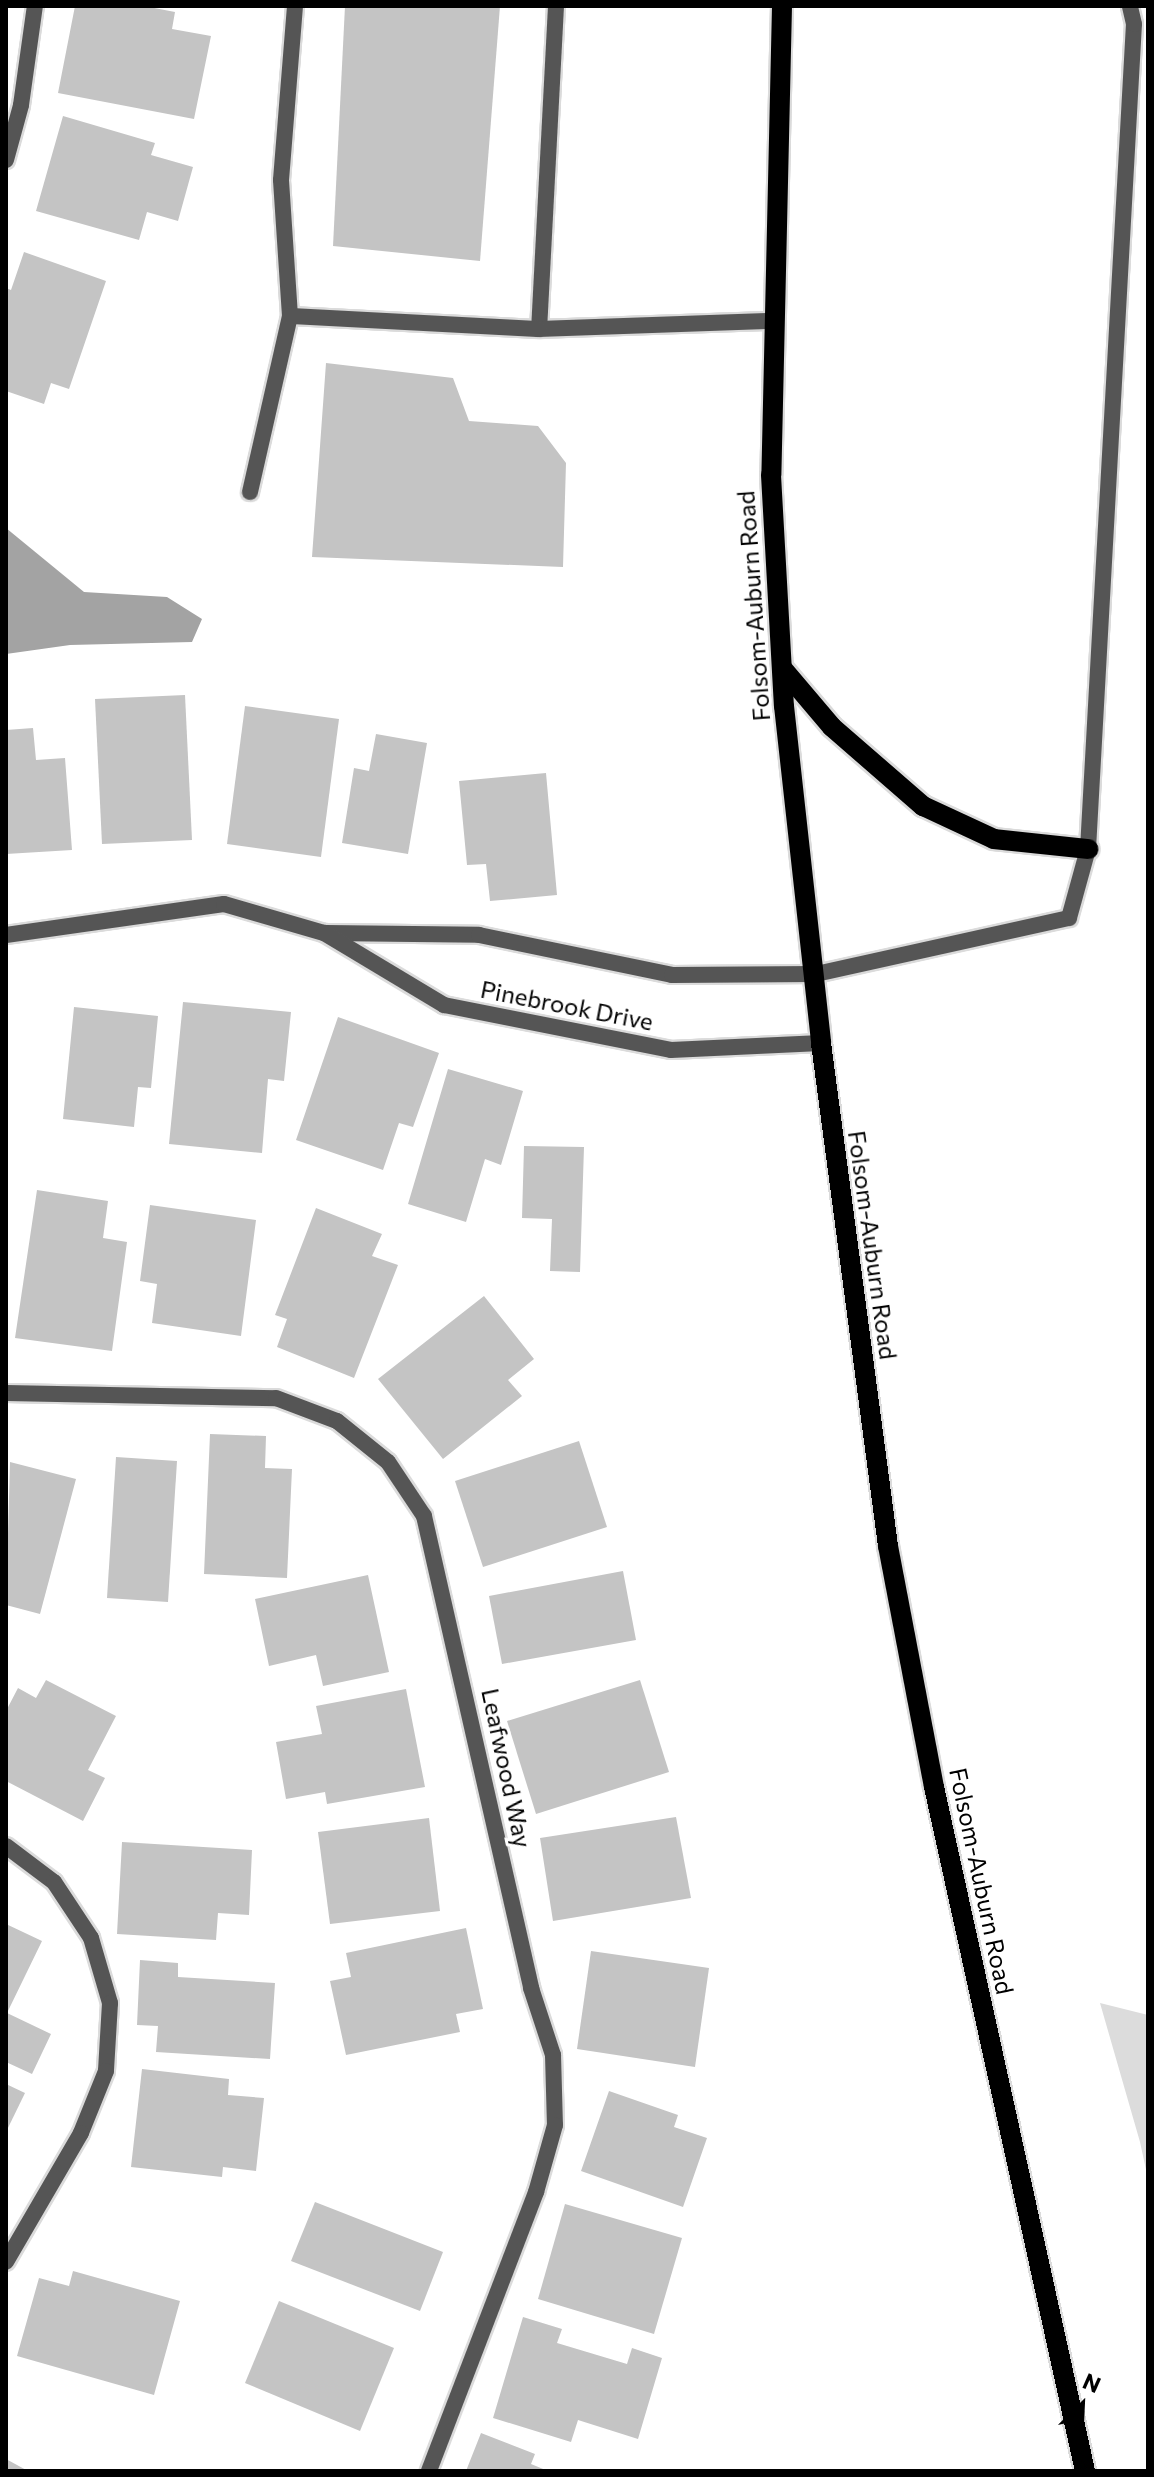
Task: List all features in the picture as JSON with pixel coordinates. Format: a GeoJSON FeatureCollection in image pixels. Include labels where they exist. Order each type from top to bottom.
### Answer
{"type":"FeatureCollection","features":[{"type":"Feature","properties":{"kind":"main road","name":"Folsom-Auburn Road"},"geometry":{"type":"LineString","coordinates":[[782,6],[771,475],[782,668],[821,1043],[888,1546],[934,1787],[1085,2471]]}},
{"type":"Feature","properties":{"kind":"main road"},"geometry":{"type":"LineString","coordinates":[[782,668],[832,727],[923,806],[994,839],[1088,849]]}},
{"type":"Feature","properties":{"kind":"street"},"geometry":{"type":"LineString","coordinates":[[6,160],[21,105],[35,6]]}},
{"type":"Feature","properties":{"kind":"street"},"geometry":{"type":"LineString","coordinates":[[250,492],[290,316],[281,180],[295,6]]}},
{"type":"Feature","properties":{"kind":"street"},"geometry":{"type":"LineString","coordinates":[[539,329],[556,6]]}},
{"type":"Feature","properties":{"kind":"street"},"geometry":{"type":"LineString","coordinates":[[1088,849],[1134,24],[1130,6]]}},
{"type":"Feature","properties":{"kind":"street"},"geometry":{"type":"LineString","coordinates":[[1134,24],[1148,13]]}},
{"type":"Feature","properties":{"kind":"street"},"geometry":{"type":"LineString","coordinates":[[290,316],[539,329],[773,321]]}},
{"type":"Feature","properties":{"kind":"street","name":"Pinebrook Drive"},"geometry":{"type":"LineString","coordinates":[[324,933],[479,935],[672,975],[816,974],[1069,918],[1088,849]]}},
{"type":"Feature","properties":{"kind":"street","name":"Pinebrook Drive"},"geometry":{"type":"LineString","coordinates":[[6,935],[224,904],[324,933],[444,1005],[671,1050],[821,1043]]}},
{"type":"Feature","properties":{"kind":"street","name":"Leafwood Way"},"geometry":{"type":"LineString","coordinates":[[6,1393],[276,1398],[337,1421],[388,1462],[424,1516],[531,1988],[553,2055],[555,2125],[536,2192],[429,2471]]}},
{"type":"Feature","properties":{"kind":"street"},"geometry":{"type":"LineString","coordinates":[[6,1846],[54,1882],[91,1938],[110,2003],[106,2071],[81,2133],[6,2262]]}},
{"type":"Feature","properties":{"kind":"shaded area"},"geometry":{"type":"Polygon","coordinates":[[[6,528],[84,592],[167,597],[202,619],[192,642],[70,645],[6,654],[6,528]]]}},
{"type":"Feature","properties":{"kind":"shaded area"},"geometry":{"type":"Polygon","coordinates":[[[1100,2003],[1148,2015],[1148,2179],[1140,2142],[1100,2003]]]}},
{"type":"Feature","properties":{"kind":"building"},"geometry":{"type":"Polygon","coordinates":[[[75,6],[144,6],[175,12],[172,29],[211,36],[194,119],[58,93],[75,6]]]}},
{"type":"Feature","properties":{"kind":"building"},"geometry":{"type":"Polygon","coordinates":[[[345,6],[500,6],[480,261],[333,246],[345,6]]]}},
{"type":"Feature","properties":{"kind":"building"},"geometry":{"type":"Polygon","coordinates":[[[63,116],[155,143],[151,155],[193,167],[178,221],[147,212],[139,240],[36,211],[63,116]]]}},
{"type":"Feature","properties":{"kind":"building"},"geometry":{"type":"Polygon","coordinates":[[[24,252],[106,281],[69,389],[51,383],[44,404],[6,391],[6,288],[11,290],[24,252]]]}},
{"type":"Feature","properties":{"kind":"building"},"geometry":{"type":"Polygon","coordinates":[[[326,363],[453,378],[469,421],[538,426],[566,463],[563,567],[312,557],[326,363]]]}},
{"type":"Feature","properties":{"kind":"building"},"geometry":{"type":"Polygon","coordinates":[[[185,695],[192,840],[102,844],[95,699],[185,695]]]}},
{"type":"Feature","properties":{"kind":"building"},"geometry":{"type":"Polygon","coordinates":[[[245,706],[339,719],[321,857],[227,844],[245,706]]]}},
{"type":"Feature","properties":{"kind":"building"},"geometry":{"type":"Polygon","coordinates":[[[33,728],[36,760],[65,758],[72,850],[6,854],[6,730],[33,728]]]}},
{"type":"Feature","properties":{"kind":"building"},"geometry":{"type":"Polygon","coordinates":[[[376,734],[427,743],[408,854],[342,843],[354,768],[369,771],[376,734]]]}},
{"type":"Feature","properties":{"kind":"building"},"geometry":{"type":"Polygon","coordinates":[[[546,773],[557,895],[490,901],[486,864],[467,865],[459,781],[546,773]]]}},
{"type":"Feature","properties":{"kind":"building"},"geometry":{"type":"Polygon","coordinates":[[[183,1002],[291,1012],[284,1081],[268,1079],[262,1153],[169,1144],[183,1002]]]}},
{"type":"Feature","properties":{"kind":"building"},"geometry":{"type":"Polygon","coordinates":[[[74,1007],[158,1016],[151,1088],[138,1087],[134,1127],[63,1119],[74,1007]]]}},
{"type":"Feature","properties":{"kind":"building"},"geometry":{"type":"Polygon","coordinates":[[[338,1017],[439,1053],[413,1127],[399,1123],[383,1170],[296,1140],[338,1017]]]}},
{"type":"Feature","properties":{"kind":"building"},"geometry":{"type":"Polygon","coordinates":[[[448,1069],[523,1091],[501,1165],[485,1159],[466,1222],[408,1204],[448,1069]]]}},
{"type":"Feature","properties":{"kind":"building"},"geometry":{"type":"Polygon","coordinates":[[[524,1146],[584,1147],[580,1272],[550,1271],[552,1219],[522,1218],[524,1146]]]}},
{"type":"Feature","properties":{"kind":"building"},"geometry":{"type":"Polygon","coordinates":[[[37,1190],[108,1201],[103,1238],[127,1242],[112,1351],[15,1338],[37,1190]]]}},
{"type":"Feature","properties":{"kind":"building"},"geometry":{"type":"Polygon","coordinates":[[[150,1205],[256,1220],[241,1336],[152,1323],[157,1284],[140,1281],[150,1205]]]}},
{"type":"Feature","properties":{"kind":"building"},"geometry":{"type":"Polygon","coordinates":[[[316,1208],[382,1234],[372,1256],[398,1265],[354,1378],[277,1347],[287,1319],[275,1315],[316,1208]]]}},
{"type":"Feature","properties":{"kind":"building"},"geometry":{"type":"Polygon","coordinates":[[[484,1296],[534,1359],[508,1380],[522,1396],[443,1459],[378,1379],[484,1296]]]}},
{"type":"Feature","properties":{"kind":"building"},"geometry":{"type":"Polygon","coordinates":[[[210,1434],[266,1436],[265,1468],[292,1469],[287,1578],[204,1574],[210,1434]]]}},
{"type":"Feature","properties":{"kind":"building"},"geometry":{"type":"Polygon","coordinates":[[[579,1441],[607,1527],[483,1567],[455,1481],[579,1441]]]}},
{"type":"Feature","properties":{"kind":"building"},"geometry":{"type":"Polygon","coordinates":[[[116,1457],[177,1461],[168,1602],[107,1598],[116,1457]]]}},
{"type":"Feature","properties":{"kind":"building"},"geometry":{"type":"Polygon","coordinates":[[[10,1462],[76,1479],[40,1614],[6,1605],[10,1462]]]}},
{"type":"Feature","properties":{"kind":"building"},"geometry":{"type":"Polygon","coordinates":[[[623,1571],[636,1640],[502,1664],[489,1596],[623,1571]]]}},
{"type":"Feature","properties":{"kind":"building"},"geometry":{"type":"Polygon","coordinates":[[[368,1575],[389,1672],[323,1686],[316,1655],[269,1666],[255,1599],[368,1575]]]}},
{"type":"Feature","properties":{"kind":"building"},"geometry":{"type":"Polygon","coordinates":[[[46,1680],[116,1716],[88,1770],[105,1778],[83,1821],[6,1781],[6,1711],[18,1688],[36,1698],[46,1680]]]}},
{"type":"Feature","properties":{"kind":"building"},"geometry":{"type":"Polygon","coordinates":[[[640,1680],[669,1772],[536,1814],[507,1721],[640,1680]]]}},
{"type":"Feature","properties":{"kind":"building"},"geometry":{"type":"Polygon","coordinates":[[[406,1689],[425,1787],[327,1804],[325,1792],[286,1799],[276,1742],[322,1734],[316,1706],[406,1689]]]}},
{"type":"Feature","properties":{"kind":"building"},"geometry":{"type":"Polygon","coordinates":[[[676,1817],[691,1898],[553,1921],[540,1838],[676,1817]]]}},
{"type":"Feature","properties":{"kind":"building"},"geometry":{"type":"Polygon","coordinates":[[[429,1818],[440,1911],[330,1924],[318,1832],[429,1818]]]}},
{"type":"Feature","properties":{"kind":"building"},"geometry":{"type":"Polygon","coordinates":[[[122,1842],[252,1850],[249,1915],[218,1913],[216,1940],[117,1934],[122,1842]]]}},
{"type":"Feature","properties":{"kind":"building"},"geometry":{"type":"Polygon","coordinates":[[[6,1924],[42,1941],[7,2013],[51,2034],[32,2074],[6,2062],[6,1924]]]}},
{"type":"Feature","properties":{"kind":"building"},"geometry":{"type":"Polygon","coordinates":[[[466,1928],[483,2009],[456,2014],[460,2032],[346,2055],[330,1981],[351,1977],[346,1953],[466,1928]]]}},
{"type":"Feature","properties":{"kind":"building"},"geometry":{"type":"Polygon","coordinates":[[[591,1951],[709,1968],[695,2067],[577,2049],[591,1951]]]}},
{"type":"Feature","properties":{"kind":"building"},"geometry":{"type":"Polygon","coordinates":[[[140,1960],[178,1963],[178,1977],[275,1983],[270,2059],[156,2052],[158,2026],[137,2025],[140,1960]]]}},
{"type":"Feature","properties":{"kind":"building"},"geometry":{"type":"Polygon","coordinates":[[[142,2069],[229,2079],[228,2095],[264,2098],[256,2171],[223,2167],[222,2177],[131,2167],[142,2069]]]}},
{"type":"Feature","properties":{"kind":"building"},"geometry":{"type":"Polygon","coordinates":[[[6,2084],[25,2093],[6,2132],[6,2084]]]}},
{"type":"Feature","properties":{"kind":"building"},"geometry":{"type":"Polygon","coordinates":[[[609,2091],[678,2115],[674,2127],[707,2138],[683,2207],[581,2171],[609,2091]]]}},
{"type":"Feature","properties":{"kind":"building"},"geometry":{"type":"Polygon","coordinates":[[[315,2202],[443,2252],[420,2311],[291,2261],[315,2202]]]}},
{"type":"Feature","properties":{"kind":"building"},"geometry":{"type":"Polygon","coordinates":[[[565,2204],[682,2238],[654,2334],[538,2299],[565,2204]]]}},
{"type":"Feature","properties":{"kind":"building"},"geometry":{"type":"Polygon","coordinates":[[[73,2271],[180,2301],[154,2395],[17,2356],[39,2278],[69,2286],[73,2271]]]}},
{"type":"Feature","properties":{"kind":"building"},"geometry":{"type":"Polygon","coordinates":[[[279,2301],[394,2348],[360,2431],[245,2383],[279,2301]]]}},
{"type":"Feature","properties":{"kind":"building"},"geometry":{"type":"Polygon","coordinates":[[[523,2317],[562,2329],[557,2343],[627,2364],[632,2348],[662,2358],[638,2439],[578,2420],[571,2442],[493,2418],[523,2317]]]}},
{"type":"Feature","properties":{"kind":"building"},"geometry":{"type":"Polygon","coordinates":[[[481,2433],[535,2454],[531,2464],[548,2471],[466,2471],[481,2433]]]}},
{"type":"Feature","properties":{"kind":"building"},"geometry":{"type":"Polygon","coordinates":[[[6,2459],[28,2471],[6,2471],[6,2459]]]}}]}
